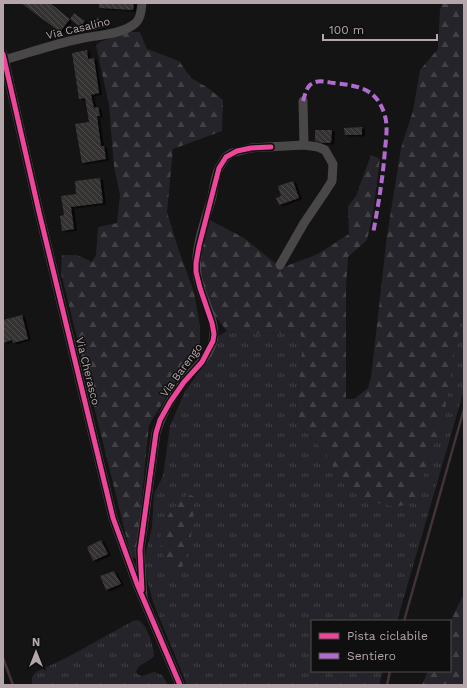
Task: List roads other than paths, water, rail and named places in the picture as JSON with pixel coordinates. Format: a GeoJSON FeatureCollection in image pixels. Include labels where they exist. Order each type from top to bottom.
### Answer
{"type":"FeatureCollection","features":[{"type":"Feature","properties":{"kind":"street","name":"Via Casalino"},"geometry":{"type":"LineString","coordinates":[[4,57],[126,29],[135,24],[139,19],[142,3]]}},
{"type":"Feature","properties":{"kind":"street","name":"Via Cherasco"},"geometry":{"type":"LineString","coordinates":[[4,57],[37,205],[113,518],[143,598],[180,685]]}},
{"type":"Feature","properties":{"kind":"street"},"geometry":{"type":"LineString","coordinates":[[304,101],[304,145]]}},
{"type":"Feature","properties":{"kind":"street","name":"Via Barengo"},"geometry":{"type":"LineString","coordinates":[[143,598],[140,550],[156,433],[160,420],[170,402],[184,382],[202,362],[213,341],[214,329],[200,288],[196,272],[196,263],[217,174],[222,162],[232,153],[251,148],[304,145],[318,147],[325,150],[333,164],[332,180],[326,192],[304,223],[280,265]]}},
{"type":"Feature","properties":{"kind":"waterway"},"geometry":{"type":"LineString","coordinates":[[404,620],[464,409]]}},
{"type":"Feature","properties":{"kind":"waterway"},"geometry":{"type":"LineString","coordinates":[[3,658],[13,685]]}},
{"type":"Feature","properties":{"kind":"waterway"},"geometry":{"type":"LineString","coordinates":[[387,685],[390,672]]}}]}
